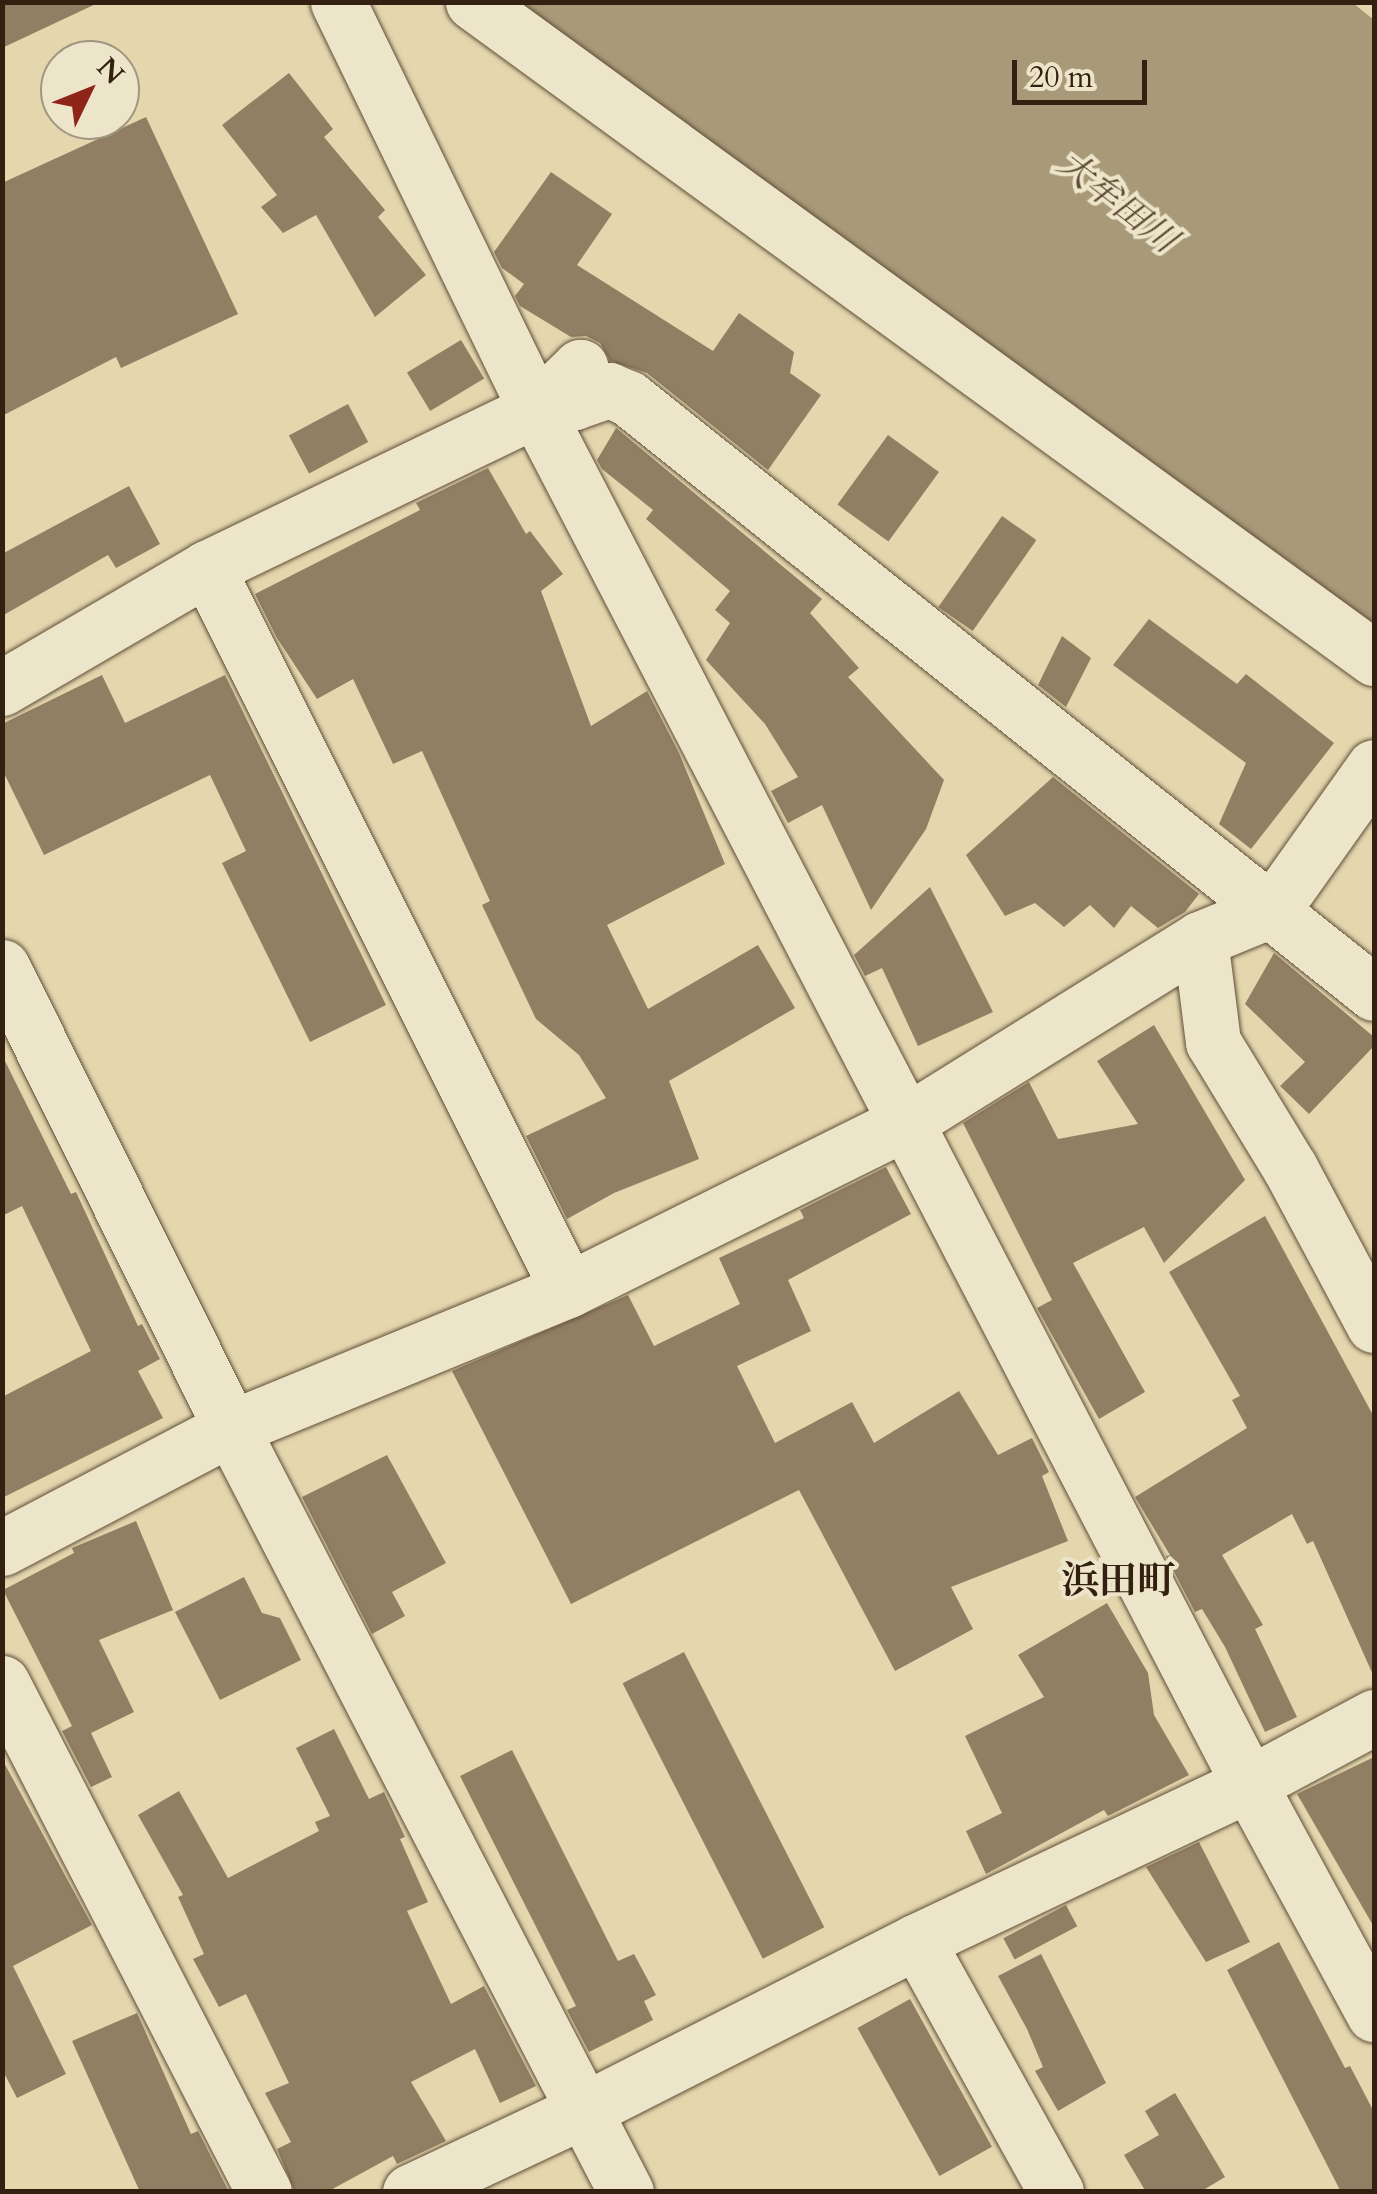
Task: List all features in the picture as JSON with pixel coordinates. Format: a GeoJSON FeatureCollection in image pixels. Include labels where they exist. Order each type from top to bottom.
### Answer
{"type":"FeatureCollection","features":[{"type":"Feature","properties":{"kind":"street"},"geometry":{"type":"LineString","coordinates":[[338,2],[536,410],[1249,1784],[1374,2014]]}},
{"type":"Feature","properties":{"kind":"street"},"geometry":{"type":"LineString","coordinates":[[473,2],[1374,658]]}},
{"type":"Feature","properties":{"kind":"street"},"geometry":{"type":"LineString","coordinates":[[2,688],[207,568],[536,410],[580,367],[574,402],[609,390],[628,398],[1374,993]]}},
{"type":"Feature","properties":{"kind":"street"},"geometry":{"type":"LineString","coordinates":[[207,568],[568,1290]]}},
{"type":"Feature","properties":{"kind":"street"},"geometry":{"type":"LineString","coordinates":[[2,1548],[231,1428],[568,1290],[906,1122],[1200,940],[1272,908],[1374,766]]}},
{"type":"Feature","properties":{"kind":"street"},"geometry":{"type":"LineString","coordinates":[[1200,940],[1213,1042],[1290,1168],[1374,1324]]}},
{"type":"Feature","properties":{"kind":"street"},"geometry":{"type":"LineString","coordinates":[[2,967],[231,1428],[626,2192]]}},
{"type":"Feature","properties":{"kind":"street"},"geometry":{"type":"LineString","coordinates":[[2,1683],[264,2192]]}},
{"type":"Feature","properties":{"kind":"street"},"geometry":{"type":"LineString","coordinates":[[410,2192],[584,2110],[918,1941],[1249,1784],[1374,1717]]}},
{"type":"Feature","properties":{"kind":"street"},"geometry":{"type":"LineString","coordinates":[[918,1941],[1056,2192]]}},
{"type":"Feature","properties":{"kind":"water","name":"大牟田川"},"geometry":{"type":"Polygon","coordinates":[[[520,3],[1353,3],[1374,20],[1374,630],[520,3]]]}},
{"type":"Feature","properties":{"kind":"building"},"geometry":{"type":"Polygon","coordinates":[[[2,2],[100,2],[2,48],[2,2]]]}},
{"type":"Feature","properties":{"kind":"building"},"geometry":{"type":"Polygon","coordinates":[[[289,73],[333,129],[324,137],[385,210],[378,217],[426,275],[375,317],[316,215],[283,233],[261,207],[277,195],[222,125],[289,73]]]}},
{"type":"Feature","properties":{"kind":"building"},"geometry":{"type":"Polygon","coordinates":[[[146,117],[238,314],[121,368],[116,357],[2,416],[2,183],[96,140],[140,140],[140,120],[146,117]]]}},
{"type":"Feature","properties":{"kind":"building"},"geometry":{"type":"Polygon","coordinates":[[[551,172],[612,214],[577,265],[713,351],[739,313],[794,352],[790,373],[821,395],[768,470],[647,373],[610,361],[600,343],[586,336],[571,337],[520,306],[515,296],[524,284],[502,268],[494,252],[551,172]]]}},
{"type":"Feature","properties":{"kind":"building"},"geometry":{"type":"Polygon","coordinates":[[[461,340],[484,379],[430,411],[407,372],[461,340]]]}},
{"type":"Feature","properties":{"kind":"building"},"geometry":{"type":"Polygon","coordinates":[[[348,404],[368,442],[309,473],[289,435],[348,404]]]}},
{"type":"Feature","properties":{"kind":"building"},"geometry":{"type":"Polygon","coordinates":[[[616,428],[822,599],[810,613],[859,668],[848,677],[944,780],[926,829],[871,910],[822,805],[788,823],[771,791],[798,777],[765,724],[706,660],[730,623],[715,610],[730,591],[646,519],[653,510],[602,469],[597,460],[616,428]]]}},
{"type":"Feature","properties":{"kind":"building"},"geometry":{"type":"Polygon","coordinates":[[[888,435],[939,472],[888,542],[837,505],[888,435]]]}},
{"type":"Feature","properties":{"kind":"building"},"geometry":{"type":"Polygon","coordinates":[[[488,468],[526,534],[530,531],[563,574],[541,591],[591,726],[647,691],[679,753],[725,864],[607,925],[648,1009],[758,945],[795,1008],[669,1081],[699,1159],[614,1193],[567,1219],[526,1136],[606,1098],[579,1055],[536,1019],[482,905],[490,901],[422,751],[393,764],[353,679],[317,699],[277,638],[255,594],[420,510],[416,503],[488,468]]]}},
{"type":"Feature","properties":{"kind":"building"},"geometry":{"type":"Polygon","coordinates":[[[129,486],[160,544],[116,568],[108,555],[2,616],[2,554],[129,486]]]}},
{"type":"Feature","properties":{"kind":"building"},"geometry":{"type":"Polygon","coordinates":[[[1002,516],[1036,540],[973,631],[938,607],[1002,516]]]}},
{"type":"Feature","properties":{"kind":"building"},"geometry":{"type":"Polygon","coordinates":[[[1149,619],[1237,684],[1246,674],[1334,743],[1251,849],[1219,824],[1246,763],[1113,665],[1149,619]]]}},
{"type":"Feature","properties":{"kind":"building"},"geometry":{"type":"Polygon","coordinates":[[[1062,636],[1091,658],[1066,707],[1038,685],[1062,636]]]}},
{"type":"Feature","properties":{"kind":"building"},"geometry":{"type":"Polygon","coordinates":[[[102,675],[125,723],[225,675],[386,1005],[310,1042],[222,863],[246,851],[210,775],[44,855],[2,769],[2,724],[102,675]]]}},
{"type":"Feature","properties":{"kind":"building"},"geometry":{"type":"Polygon","coordinates":[[[1053,777],[1199,894],[1185,912],[1158,928],[1131,906],[1114,928],[1090,905],[1064,927],[1035,903],[1005,916],[966,855],[1053,777]]]}},
{"type":"Feature","properties":{"kind":"building"},"geometry":{"type":"Polygon","coordinates":[[[930,887],[993,1012],[918,1046],[882,968],[865,976],[854,955],[930,887]]]}},
{"type":"Feature","properties":{"kind":"building"},"geometry":{"type":"Polygon","coordinates":[[[1274,953],[1374,1037],[1374,1046],[1309,1114],[1280,1086],[1305,1062],[1245,1004],[1274,953]]]}},
{"type":"Feature","properties":{"kind":"building"},"geometry":{"type":"Polygon","coordinates":[[[1154,1025],[1245,1180],[1164,1263],[1144,1227],[1073,1263],[1145,1392],[1099,1419],[1037,1308],[1052,1300],[963,1123],[1029,1082],[1058,1139],[1138,1124],[1097,1061],[1154,1025]]]}},
{"type":"Feature","properties":{"kind":"building"},"geometry":{"type":"Polygon","coordinates":[[[2,1055],[71,1194],[76,1192],[138,1326],[142,1324],[160,1359],[138,1371],[163,1418],[2,1498],[2,1397],[91,1351],[22,1206],[2,1216],[2,1055]]]}},
{"type":"Feature","properties":{"kind":"building"},"geometry":{"type":"Polygon","coordinates":[[[886,1167],[911,1214],[788,1280],[811,1331],[737,1366],[775,1443],[852,1402],[874,1443],[959,1391],[998,1455],[1032,1438],[1049,1472],[1042,1476],[1068,1541],[951,1587],[973,1629],[895,1671],[799,1490],[571,1604],[452,1371],[628,1295],[654,1346],[740,1304],[719,1258],[804,1218],[800,1210],[886,1167]]]}},
{"type":"Feature","properties":{"kind":"building"},"geometry":{"type":"Polygon","coordinates":[[[1265,1216],[1374,1417],[1374,1677],[1313,1541],[1307,1544],[1292,1514],[1222,1555],[1263,1625],[1255,1629],[1297,1717],[1265,1732],[1225,1647],[1202,1609],[1195,1612],[1166,1556],[1170,1555],[1135,1497],[1247,1428],[1232,1400],[1240,1396],[1169,1272],[1265,1216]]]}},
{"type":"Feature","properties":{"kind":"building"},"geometry":{"type":"Polygon","coordinates":[[[387,1455],[446,1563],[392,1592],[405,1616],[372,1634],[302,1497],[387,1455]]]}},
{"type":"Feature","properties":{"kind":"building"},"geometry":{"type":"Polygon","coordinates":[[[136,1521],[173,1610],[99,1640],[134,1712],[91,1733],[112,1777],[91,1787],[62,1731],[72,1726],[3,1590],[74,1553],[72,1548],[136,1521]]]}},
{"type":"Feature","properties":{"kind":"building"},"geometry":{"type":"Polygon","coordinates":[[[244,1577],[262,1613],[280,1618],[301,1660],[220,1700],[175,1612],[244,1577]]]}},
{"type":"Feature","properties":{"kind":"building"},"geometry":{"type":"Polygon","coordinates":[[[1107,1603],[1148,1673],[1154,1715],[1189,1775],[1108,1816],[1104,1810],[986,1874],[966,1831],[1002,1813],[965,1736],[1044,1697],[1018,1655],[1107,1603]]]}},
{"type":"Feature","properties":{"kind":"building"},"geometry":{"type":"Polygon","coordinates":[[[684,1652],[824,1927],[763,1959],[623,1683],[684,1652]]]}},
{"type":"Feature","properties":{"kind":"building"},"geometry":{"type":"Polygon","coordinates":[[[334,1729],[369,1799],[384,1792],[405,1837],[400,1839],[428,1902],[407,1911],[451,2004],[484,1986],[536,2086],[500,2103],[475,2049],[411,2082],[446,2141],[397,2164],[393,2156],[327,2192],[295,2192],[277,2149],[291,2142],[265,2093],[289,2083],[246,1994],[219,2007],[193,1959],[204,1954],[178,1897],[183,1895],[138,1815],[179,1791],[228,1878],[319,1831],[315,1822],[330,1816],[296,1748],[334,1729]]]}},
{"type":"Feature","properties":{"kind":"building"},"geometry":{"type":"Polygon","coordinates":[[[512,1750],[618,1961],[634,1954],[656,1995],[644,2001],[653,2020],[589,2052],[567,2010],[576,2006],[460,1776],[512,1750]]]}},
{"type":"Feature","properties":{"kind":"building"},"geometry":{"type":"Polygon","coordinates":[[[1374,1757],[1374,1927],[1297,1794],[1374,1757]]]}},
{"type":"Feature","properties":{"kind":"building"},"geometry":{"type":"Polygon","coordinates":[[[2,1759],[92,1925],[13,1966],[66,2074],[17,2098],[2,2069],[2,1759]]]}},
{"type":"Feature","properties":{"kind":"building"},"geometry":{"type":"Polygon","coordinates":[[[1199,1842],[1250,1942],[1206,1962],[1146,1867],[1199,1842]]]}},
{"type":"Feature","properties":{"kind":"building"},"geometry":{"type":"Polygon","coordinates":[[[1066,1905],[1077,1926],[1015,1960],[1003,1938],[1066,1905]]]}},
{"type":"Feature","properties":{"kind":"building"},"geometry":{"type":"Polygon","coordinates":[[[1279,1942],[1345,2068],[1350,2066],[1374,2112],[1374,2192],[1341,2192],[1227,1970],[1279,1942]]]}},
{"type":"Feature","properties":{"kind":"building"},"geometry":{"type":"Polygon","coordinates":[[[1041,1954],[1106,2083],[1058,2111],[1035,2071],[1043,2067],[1027,2029],[998,1976],[1041,1954]]]}},
{"type":"Feature","properties":{"kind":"building"},"geometry":{"type":"Polygon","coordinates":[[[910,1999],[992,2147],[939,2176],[858,2028],[910,1999]]]}},
{"type":"Feature","properties":{"kind":"building"},"geometry":{"type":"Polygon","coordinates":[[[137,2013],[191,2134],[198,2131],[229,2192],[140,2192],[72,2041],[137,2013]]]}},
{"type":"Feature","properties":{"kind":"building"},"geometry":{"type":"Polygon","coordinates":[[[1175,2093],[1225,2177],[1200,2192],[1146,2192],[1124,2155],[1159,2135],[1145,2111],[1175,2093]]]}},
{"type":"Feature","properties":{"kind":"district","name":"浜田町"},"geometry":{"type":"Point","coordinates":[1118,1582]}}]}
